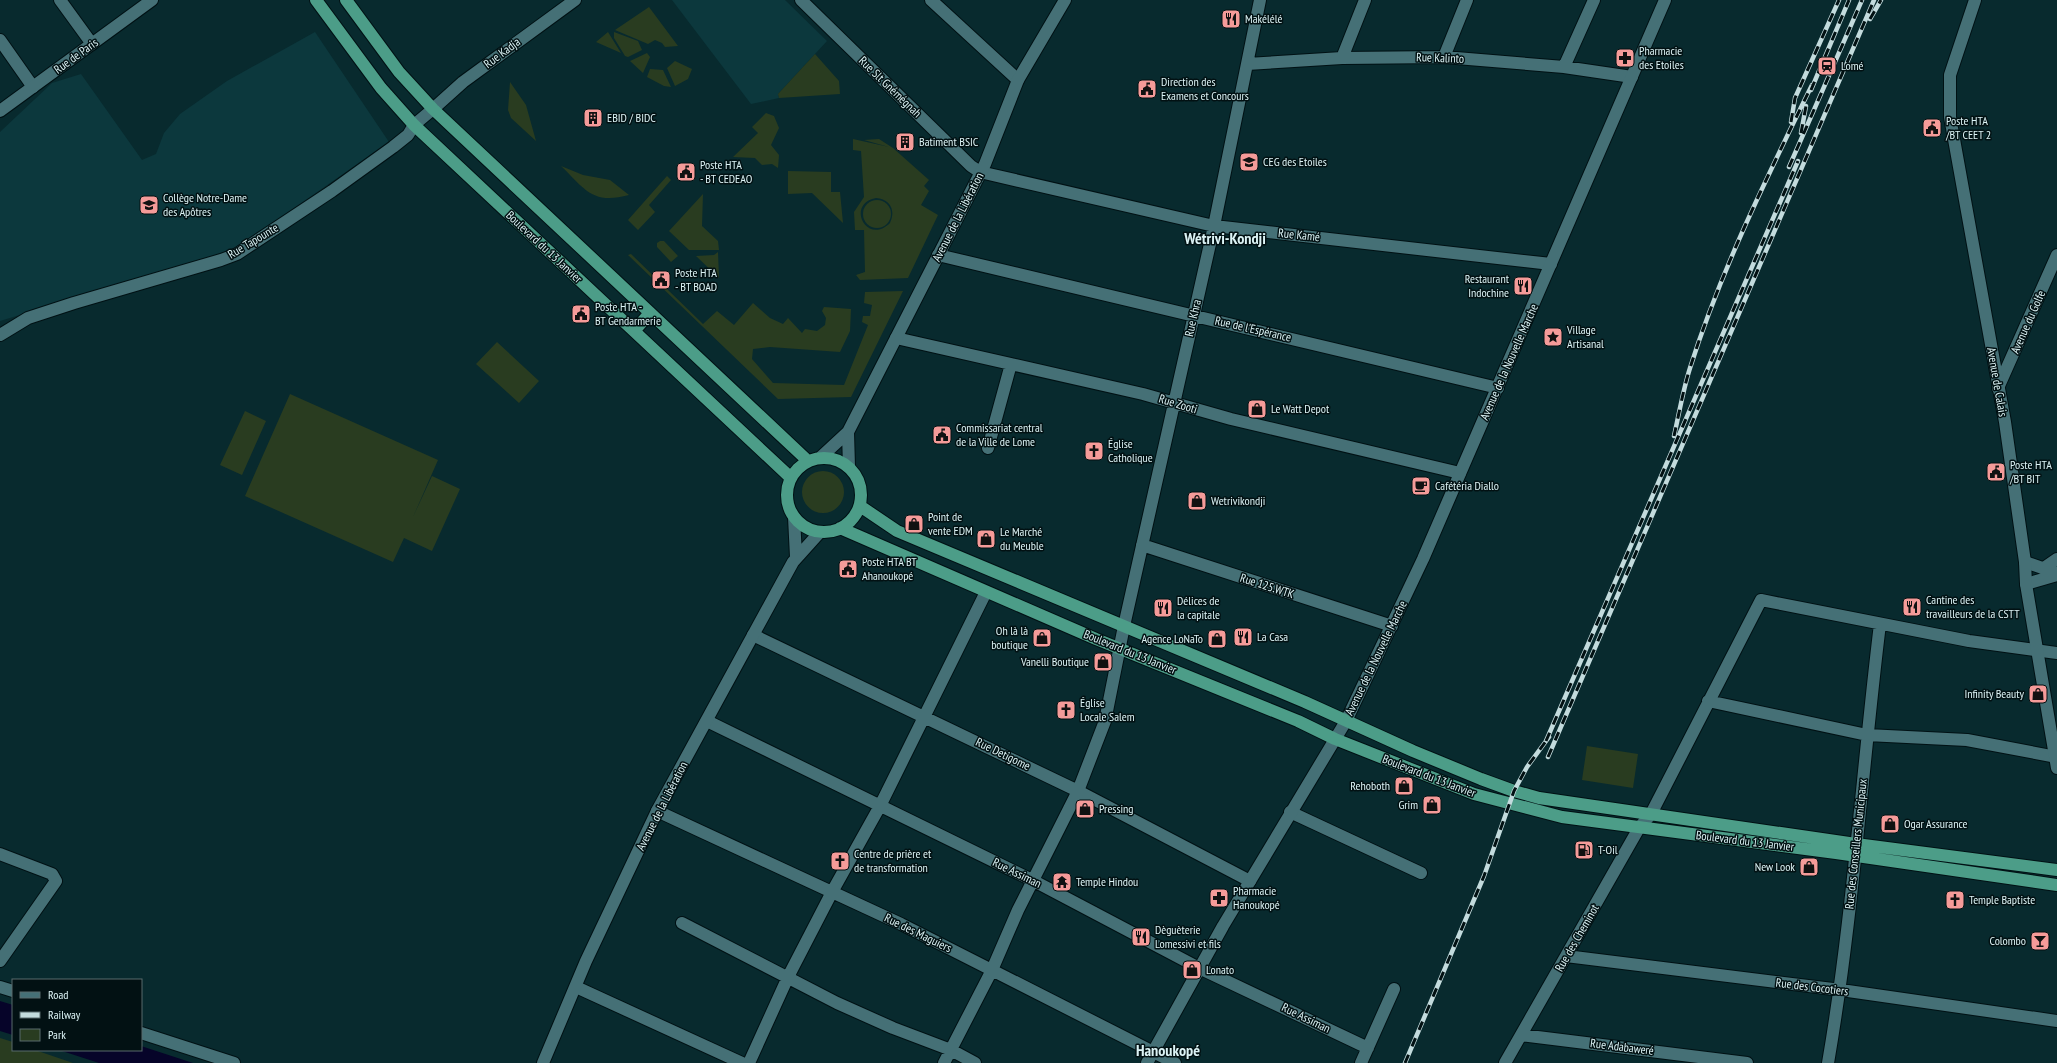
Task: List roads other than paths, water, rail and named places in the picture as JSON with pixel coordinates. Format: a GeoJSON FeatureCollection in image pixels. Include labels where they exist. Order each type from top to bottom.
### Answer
{"type":"FeatureCollection","features":[{"type":"Feature","properties":{"kind":"highway","name":"Boulevard du 13 Janvier"},"geometry":{"type":"LineString","coordinates":[[316,0],[381,88],[414,125],[791,478]]}},
{"type":"Feature","properties":{"kind":"highway","name":"Boulevard du 13 Janvier"},"geometry":{"type":"LineString","coordinates":[[346,0],[399,72],[433,109],[808,461]]}},
{"type":"Feature","properties":{"kind":"highway"},"geometry":{"type":"LineString","coordinates":[[634,331],[650,313]]}},
{"type":"Feature","properties":{"kind":"highway"},"geometry":{"type":"LineString","coordinates":[[821,457],[831,458],[849,467],[859,482],[861,490],[860,506],[855,515],[840,528],[830,532],[820,532],[810,529],[794,517],[789,508],[787,498],[787,488],[791,478],[798,468],[808,461],[821,457]]}},
{"type":"Feature","properties":{"kind":"highway","name":"Boulevard du 13 Janvier"},"geometry":{"type":"LineString","coordinates":[[860,506],[897,530],[1123,631],[1305,702],[1420,754],[1514,791],[1533,797],[1651,814],[2057,885]]}},
{"type":"Feature","properties":{"kind":"highway","name":"Boulevard du 13 Janvier"},"geometry":{"type":"LineString","coordinates":[[840,528],[986,592],[1284,715],[1335,738],[1481,796],[1562,817],[1639,828],[2057,870]]}},
{"type":"Feature","properties":{"kind":"street"},"geometry":{"type":"LineString","coordinates":[[60,0],[92,44]]}},
{"type":"Feature","properties":{"kind":"street","name":"Rue de Paris"},"geometry":{"type":"LineString","coordinates":[[0,110],[152,0]]}},
{"type":"Feature","properties":{"kind":"street","name":"Rue Kadja"},"geometry":{"type":"LineString","coordinates":[[433,109],[464,82],[574,0]]}},
{"type":"Feature","properties":{"kind":"street","name":"Rue Slt Gnémégnah"},"geometry":{"type":"LineString","coordinates":[[801,0],[815,5],[980,172]]}},
{"type":"Feature","properties":{"kind":"street"},"geometry":{"type":"LineString","coordinates":[[931,0],[1018,80]]}},
{"type":"Feature","properties":{"kind":"street","name":"Avenue de la Libération"},"geometry":{"type":"LineString","coordinates":[[848,432],[980,172],[1018,80],[1065,0]]}},
{"type":"Feature","properties":{"kind":"street","name":"Rue Khra"},"geometry":{"type":"LineString","coordinates":[[944,1063],[992,970],[1018,910],[1034,881],[1078,791],[1105,721],[1123,631],[1173,403],[1214,226],[1260,0]]}},
{"type":"Feature","properties":{"kind":"street"},"geometry":{"type":"LineString","coordinates":[[1342,58],[1365,0]]}},
{"type":"Feature","properties":{"kind":"street"},"geometry":{"type":"LineString","coordinates":[[1444,56],[1466,0]]}},
{"type":"Feature","properties":{"kind":"street"},"geometry":{"type":"LineString","coordinates":[[1564,67],[1594,0]]}},
{"type":"Feature","properties":{"kind":"street","name":"Avenue de la Nouvelle Marche"},"geometry":{"type":"LineString","coordinates":[[1150,1058],[1199,968],[1290,812],[1346,721],[1392,626],[1498,388],[1665,0]]}},
{"type":"Feature","properties":{"kind":"street","name":"Avenue de Calais"},"geometry":{"type":"LineString","coordinates":[[1975,0],[1950,75],[1950,117],[1998,388],[2025,562],[2026,584],[2036,650],[2056,761]]}},
{"type":"Feature","properties":{"kind":"street"},"geometry":{"type":"LineString","coordinates":[[0,40],[33,87]]}},
{"type":"Feature","properties":{"kind":"street","name":"Rue Kalinto"},"geometry":{"type":"LineString","coordinates":[[1247,64],[1342,58],[1444,56],[1564,67],[1632,77]]}},
{"type":"Feature","properties":{"kind":"street","name":"Rue Tapounte"},"geometry":{"type":"LineString","coordinates":[[0,335],[28,318],[222,260],[237,254],[332,191],[393,148],[408,135],[414,125],[433,109]]}},
{"type":"Feature","properties":{"kind":"street","name":"Rue Kamé"},"geometry":{"type":"LineString","coordinates":[[980,172],[1214,226],[1551,264]]}},
{"type":"Feature","properties":{"kind":"street","name":"Rue de l'Espérance"},"geometry":{"type":"LineString","coordinates":[[938,255],[1498,388]]}},
{"type":"Feature","properties":{"kind":"street","name":"Avenue du Golfe"},"geometry":{"type":"LineString","coordinates":[[1998,388],[2057,255]]}},
{"type":"Feature","properties":{"kind":"street","name":"Rue Zooti"},"geometry":{"type":"LineString","coordinates":[[896,338],[1143,394],[1231,419],[1460,473]]}},
{"type":"Feature","properties":{"kind":"street"},"geometry":{"type":"LineString","coordinates":[[988,448],[1011,364]]}},
{"type":"Feature","properties":{"kind":"street"},"geometry":{"type":"LineString","coordinates":[[821,457],[848,432]]}},
{"type":"Feature","properties":{"kind":"street"},"geometry":{"type":"LineString","coordinates":[[848,432],[849,467]]}},
{"type":"Feature","properties":{"kind":"street"},"geometry":{"type":"LineString","coordinates":[[794,517],[796,557]]}},
{"type":"Feature","properties":{"kind":"street","name":"Avenue de la Libération"},"geometry":{"type":"LineString","coordinates":[[543,1063],[586,961],[657,811],[796,557],[820,532]]}},
{"type":"Feature","properties":{"kind":"street","name":"Rue 125.WTK"},"geometry":{"type":"LineString","coordinates":[[1142,545],[1392,626]]}},
{"type":"Feature","properties":{"kind":"street"},"geometry":{"type":"LineString","coordinates":[[2044,568],[2057,559]]}},
{"type":"Feature","properties":{"kind":"street"},"geometry":{"type":"LineString","coordinates":[[2025,562],[2057,574]]}},
{"type":"Feature","properties":{"kind":"street"},"geometry":{"type":"LineString","coordinates":[[2026,584],[2057,574]]}},
{"type":"Feature","properties":{"kind":"street"},"geometry":{"type":"LineString","coordinates":[[749,1063],[788,977],[832,892],[880,806],[986,592]]}},
{"type":"Feature","properties":{"kind":"street","name":"Rue des Cheminot"},"geometry":{"type":"LineString","coordinates":[[1505,1063],[1639,828],[1651,814],[1761,600],[1880,624]]}},
{"type":"Feature","properties":{"kind":"street"},"geometry":{"type":"LineString","coordinates":[[1880,624],[1970,641],[2057,653]]}},
{"type":"Feature","properties":{"kind":"street","name":"Rue des Conseillers Municipaux"},"geometry":{"type":"LineString","coordinates":[[1828,1063],[1841,990],[1856,850],[1866,735],[1880,624]]}},
{"type":"Feature","properties":{"kind":"street","name":"Rue Detigome"},"geometry":{"type":"LineString","coordinates":[[753,635],[1078,791],[1250,881]]}},
{"type":"Feature","properties":{"kind":"street"},"geometry":{"type":"LineString","coordinates":[[1708,701],[1866,735],[1967,740],[2056,761]]}},
{"type":"Feature","properties":{"kind":"street","name":"Rue Assiman"},"geometry":{"type":"LineString","coordinates":[[707,721],[1034,881],[1199,968],[1368,1048]]}},
{"type":"Feature","properties":{"kind":"street","name":"Rue des Maguiers"},"geometry":{"type":"LineString","coordinates":[[657,811],[832,892],[992,970],[1150,1058],[1175,1063]]}},
{"type":"Feature","properties":{"kind":"street"},"geometry":{"type":"LineString","coordinates":[[1290,812],[1421,873]]}},
{"type":"Feature","properties":{"kind":"street"},"geometry":{"type":"LineString","coordinates":[[0,854],[52,874],[56,881],[0,961]]}},
{"type":"Feature","properties":{"kind":"street"},"geometry":{"type":"LineString","coordinates":[[682,923],[862,1015],[951,1050],[975,1063]]}},
{"type":"Feature","properties":{"kind":"street","name":"Rue des Cocotiers"},"geometry":{"type":"LineString","coordinates":[[1566,956],[1841,990],[2057,1021]]}},
{"type":"Feature","properties":{"kind":"street"},"geometry":{"type":"LineString","coordinates":[[0,987],[12,991]]}},
{"type":"Feature","properties":{"kind":"street"},"geometry":{"type":"LineString","coordinates":[[576,987],[742,1063]]}},
{"type":"Feature","properties":{"kind":"street"},"geometry":{"type":"LineString","coordinates":[[1361,1063],[1394,989]]}},
{"type":"Feature","properties":{"kind":"street"},"geometry":{"type":"LineString","coordinates":[[142,1033],[234,1063]]}},
{"type":"Feature","properties":{"kind":"street","name":"Rue Adabaweré"},"geometry":{"type":"LineString","coordinates":[[1521,1035],[1747,1063]]}},
{"type":"Feature","properties":{"kind":"railway"},"geometry":{"type":"LineString","coordinates":[[1791,122],[1795,98],[1839,0]]}},
{"type":"Feature","properties":{"kind":"railway"},"geometry":{"type":"LineString","coordinates":[[1811,90],[1849,0]]}},
{"type":"Feature","properties":{"kind":"railway"},"geometry":{"type":"LineString","coordinates":[[1789,167],[1862,0]]}},
{"type":"Feature","properties":{"kind":"railway"},"geometry":{"type":"LineString","coordinates":[[1548,757],[1874,0]]}},
{"type":"Feature","properties":{"kind":"railway"},"geometry":{"type":"LineString","coordinates":[[1870,19],[1881,0]]}},
{"type":"Feature","properties":{"kind":"railway"},"geometry":{"type":"LineString","coordinates":[[1674,436],[1688,376],[1702,331],[1716,295],[1746,224],[1812,85]]}},
{"type":"Feature","properties":{"kind":"railway"},"geometry":{"type":"LineString","coordinates":[[1801,133],[1806,106]]}},
{"type":"Feature","properties":{"kind":"railway"},"geometry":{"type":"LineString","coordinates":[[1546,741],[1798,161]]}},
{"type":"Feature","properties":{"kind":"railway"},"geometry":{"type":"LineString","coordinates":[[1405,1063],[1484,876],[1514,791],[1527,767],[1549,737]]}},
{"type":"Feature","properties":{"kind":"place","name":"Makélélé"},"geometry":{"type":"Point","coordinates":[1231,19]}},
{"type":"Feature","properties":{"kind":"place","name":"Pharmacie des Etoiles"},"geometry":{"type":"Point","coordinates":[1625,58]}},
{"type":"Feature","properties":{"kind":"place","name":"Lomé"},"geometry":{"type":"Point","coordinates":[1827,66]}},
{"type":"Feature","properties":{"kind":"place","name":"Direction des Examens et Concours"},"geometry":{"type":"Point","coordinates":[1147,89]}},
{"type":"Feature","properties":{"kind":"place","name":"EBID / BIDC"},"geometry":{"type":"Point","coordinates":[593,118]}},
{"type":"Feature","properties":{"kind":"place","name":"Poste HTA /BT CEET 2"},"geometry":{"type":"Point","coordinates":[1932,128]}},
{"type":"Feature","properties":{"kind":"place","name":"Batiment BSIC"},"geometry":{"type":"Point","coordinates":[905,142]}},
{"type":"Feature","properties":{"kind":"place","name":"CEG des Etoiles"},"geometry":{"type":"Point","coordinates":[1249,162]}},
{"type":"Feature","properties":{"kind":"place","name":"Poste HTA - BT CEDEAO"},"geometry":{"type":"Point","coordinates":[686,172]}},
{"type":"Feature","properties":{"kind":"place","name":"Collège Notre-Dame des Apôtres"},"geometry":{"type":"Point","coordinates":[149,205]}},
{"type":"Feature","properties":{"kind":"place","name":"Poste HTA - BT BOAD"},"geometry":{"type":"Point","coordinates":[661,280]}},
{"type":"Feature","properties":{"kind":"place","name":"Restaurant Indochine"},"geometry":{"type":"Point","coordinates":[1523,286]}},
{"type":"Feature","properties":{"kind":"place","name":"Poste HTA - BT Gendarmerie"},"geometry":{"type":"Point","coordinates":[581,314]}},
{"type":"Feature","properties":{"kind":"place","name":"Village Artisanal"},"geometry":{"type":"Point","coordinates":[1553,337]}},
{"type":"Feature","properties":{"kind":"place","name":"Le Watt Depot"},"geometry":{"type":"Point","coordinates":[1257,409]}},
{"type":"Feature","properties":{"kind":"place","name":"Commissariat central de la Ville de Lome"},"geometry":{"type":"Point","coordinates":[942,435]}},
{"type":"Feature","properties":{"kind":"place","name":"Église Catholique"},"geometry":{"type":"Point","coordinates":[1094,451]}},
{"type":"Feature","properties":{"kind":"place","name":"Poste HTA /BT BIT"},"geometry":{"type":"Point","coordinates":[1996,472]}},
{"type":"Feature","properties":{"kind":"place","name":"Cafétéria Diallo"},"geometry":{"type":"Point","coordinates":[1421,486]}},
{"type":"Feature","properties":{"kind":"place","name":"Wetrivikondji"},"geometry":{"type":"Point","coordinates":[1197,501]}},
{"type":"Feature","properties":{"kind":"place","name":"Point de vente EDM"},"geometry":{"type":"Point","coordinates":[914,524]}},
{"type":"Feature","properties":{"kind":"place","name":"Le Marché du Meuble"},"geometry":{"type":"Point","coordinates":[986,539]}},
{"type":"Feature","properties":{"kind":"place","name":"Poste HTA BT Ahanoukopé"},"geometry":{"type":"Point","coordinates":[848,569]}},
{"type":"Feature","properties":{"kind":"place","name":"Cantine des travailleurs de la CSTT"},"geometry":{"type":"Point","coordinates":[1912,607]}},
{"type":"Feature","properties":{"kind":"place","name":"Délices de la capitale"},"geometry":{"type":"Point","coordinates":[1163,608]}},
{"type":"Feature","properties":{"kind":"place","name":"La Casa"},"geometry":{"type":"Point","coordinates":[1243,637]}},
{"type":"Feature","properties":{"kind":"place","name":"Oh là là boutique"},"geometry":{"type":"Point","coordinates":[1042,638]}},
{"type":"Feature","properties":{"kind":"place","name":"Agence LoNaTo"},"geometry":{"type":"Point","coordinates":[1217,639]}},
{"type":"Feature","properties":{"kind":"place","name":"Vanelli Boutique"},"geometry":{"type":"Point","coordinates":[1103,662]}},
{"type":"Feature","properties":{"kind":"place","name":"Infinity Beauty"},"geometry":{"type":"Point","coordinates":[2038,694]}},
{"type":"Feature","properties":{"kind":"place","name":"Église Locale Salem"},"geometry":{"type":"Point","coordinates":[1066,710]}},
{"type":"Feature","properties":{"kind":"place","name":"Rehoboth"},"geometry":{"type":"Point","coordinates":[1404,786]}},
{"type":"Feature","properties":{"kind":"place","name":"Grim"},"geometry":{"type":"Point","coordinates":[1432,805]}},
{"type":"Feature","properties":{"kind":"place","name":"Pressing"},"geometry":{"type":"Point","coordinates":[1085,809]}},
{"type":"Feature","properties":{"kind":"place","name":"Ogar Assurance"},"geometry":{"type":"Point","coordinates":[1890,824]}},
{"type":"Feature","properties":{"kind":"place","name":"T-Oil"},"geometry":{"type":"Point","coordinates":[1584,850]}},
{"type":"Feature","properties":{"kind":"place","name":"Centre de prière et de transformation"},"geometry":{"type":"Point","coordinates":[840,861]}},
{"type":"Feature","properties":{"kind":"place","name":"New Look"},"geometry":{"type":"Point","coordinates":[1809,867]}},
{"type":"Feature","properties":{"kind":"place","name":"Temple Hindou"},"geometry":{"type":"Point","coordinates":[1062,882]}},
{"type":"Feature","properties":{"kind":"place","name":"Pharmacie Hanoukopé"},"geometry":{"type":"Point","coordinates":[1219,898]}},
{"type":"Feature","properties":{"kind":"place","name":"Temple Baptiste"},"geometry":{"type":"Point","coordinates":[1955,900]}},
{"type":"Feature","properties":{"kind":"place","name":"Dèguèterie Lomessivi et fils"},"geometry":{"type":"Point","coordinates":[1141,937]}},
{"type":"Feature","properties":{"kind":"place","name":"Colombo"},"geometry":{"type":"Point","coordinates":[2040,941]}},
{"type":"Feature","properties":{"kind":"place","name":"Lonato"},"geometry":{"type":"Point","coordinates":[1192,970]}},
{"type":"Feature","properties":{"kind":"district","name":"Wétrivi-Kondji"},"geometry":{"type":"Point","coordinates":[1225,238]}},
{"type":"Feature","properties":{"kind":"district","name":"Hanoukopé"},"geometry":{"type":"Point","coordinates":[1168,1050]}}]}
